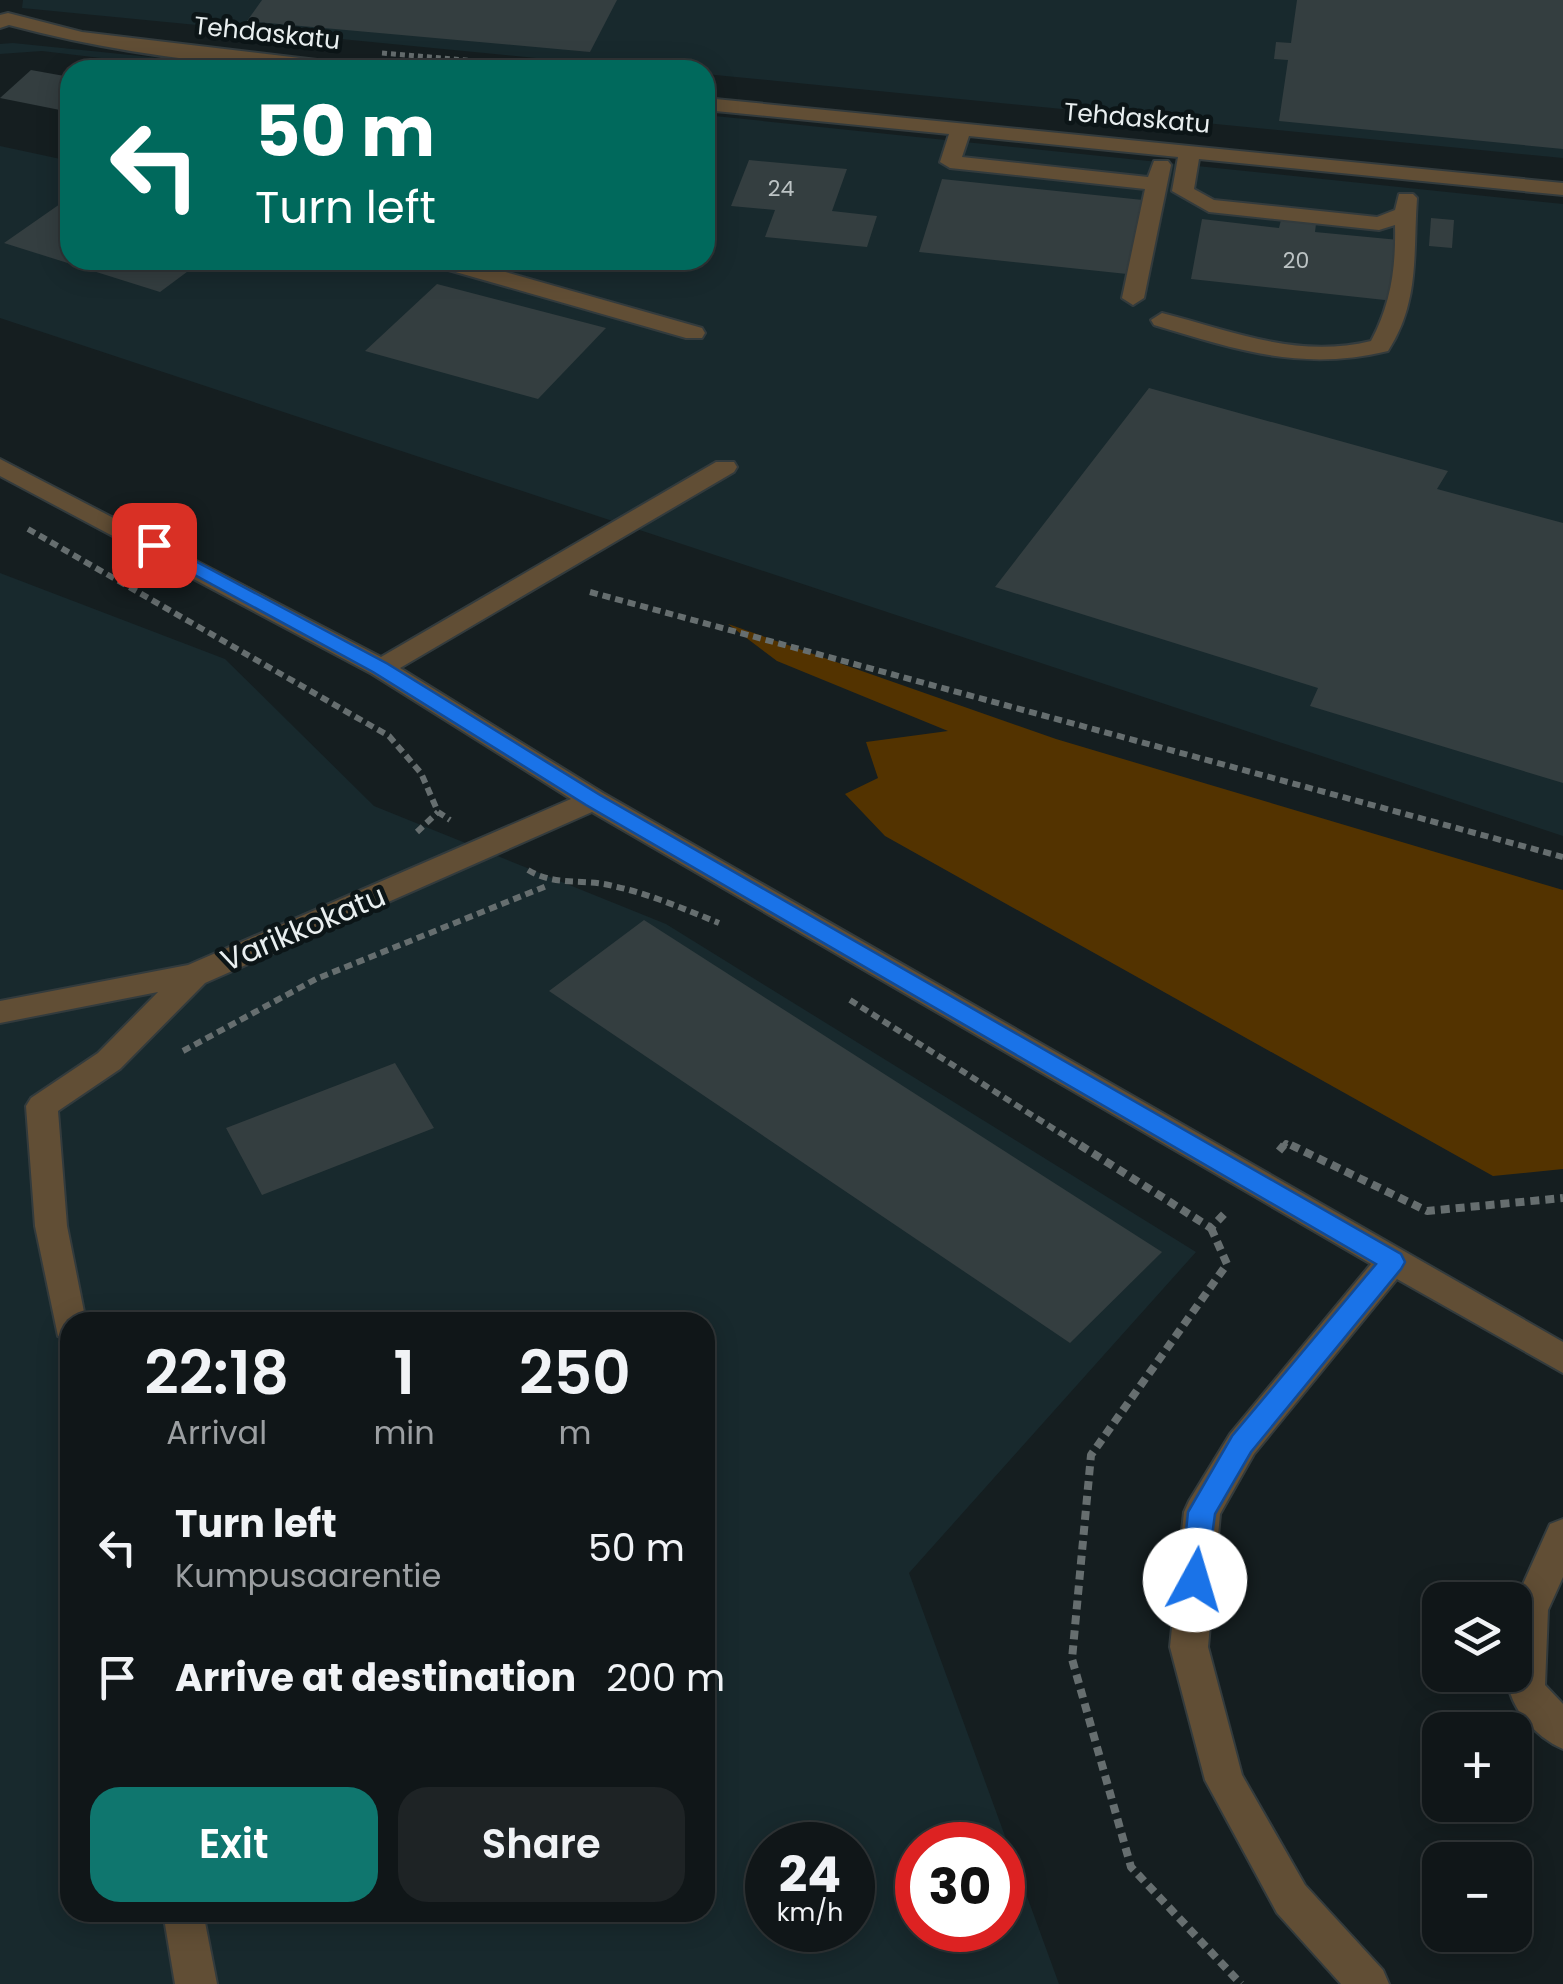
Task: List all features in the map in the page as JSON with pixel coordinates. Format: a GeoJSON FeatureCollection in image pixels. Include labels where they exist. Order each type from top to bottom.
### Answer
{"type":"FeatureCollection","features":[{"type":"Feature","properties":{"kind":"street","name":"Tehdaskatu"},"geometry":{"type":"LineString","coordinates":[[4,14],[30,28],[267,60]]}},
{"type":"Feature","properties":{"kind":"street","name":"Tehdaskatu"},"geometry":{"type":"LineString","coordinates":[[715,105],[1563,189]]}},
{"type":"Feature","properties":{"kind":"street"},"geometry":{"type":"LineString","coordinates":[[962,130],[950,162],[1157,184]]}},
{"type":"Feature","properties":{"kind":"street"},"geometry":{"type":"LineString","coordinates":[[1133,298],[1165,148]]}},
{"type":"Feature","properties":{"kind":"street"},"geometry":{"type":"LineString","coordinates":[[1190,150],[1182,192],[1209,206],[1380,224],[1406,212]]}},
{"type":"Feature","properties":{"kind":"street"},"geometry":{"type":"LineString","coordinates":[[1162,320],[1272,352],[1312,357],[1348,356],[1380,346],[1398,316],[1408,261],[1408,173]]}},
{"type":"Feature","properties":{"kind":"street"},"geometry":{"type":"LineString","coordinates":[[474,270],[694,333]]}},
{"type":"Feature","properties":{"kind":"street"},"geometry":{"type":"LineString","coordinates":[[0,466],[380,668],[593,800],[1563,1358]]}},
{"type":"Feature","properties":{"kind":"street"},"geometry":{"type":"LineString","coordinates":[[380,668],[725,467]]}},
{"type":"Feature","properties":{"kind":"street","name":"Varikkokatu"},"geometry":{"type":"LineString","coordinates":[[0,1012],[194,975],[593,800]]}},
{"type":"Feature","properties":{"kind":"street"},"geometry":{"type":"LineString","coordinates":[[67,1312],[51,1226],[42,1106],[109,1061],[194,975]]}},
{"type":"Feature","properties":{"kind":"street"},"geometry":{"type":"LineString","coordinates":[[1368,1984],[1291,1899],[1224,1780],[1188,1647],[1202,1512],[1242,1444],[1392,1262]]}},
{"type":"Feature","properties":{"kind":"street"},"geometry":{"type":"LineString","coordinates":[[1563,1535],[1530,1610],[1526,1691],[1563,1731]]}},
{"type":"Feature","properties":{"kind":"street"},"geometry":{"type":"LineString","coordinates":[[184,1922],[196,1984]]}},
{"type":"Feature","properties":{"kind":"path"},"geometry":{"type":"LineString","coordinates":[[17,522],[390,736],[421,773],[438,812],[550,885]]}},
{"type":"Feature","properties":{"kind":"path"},"geometry":{"type":"LineString","coordinates":[[536,577],[1563,856]]}},
{"type":"Feature","properties":{"kind":"path"},"geometry":{"type":"LineString","coordinates":[[168,1060],[234,1018],[356,962],[550,885],[596,882],[640,892],[728,927]]}},
{"type":"Feature","properties":{"kind":"path"},"geometry":{"type":"LineString","coordinates":[[1211,1228],[1227,1264],[1092,1455],[1072,1659],[1132,1867],[1241,1984]]}},
{"type":"Feature","properties":{"kind":"shaded area"},"geometry":{"type":"Polygon","coordinates":[[[23,0],[1563,0],[1563,158],[715,75],[715,60],[556,60],[22,8],[23,0]]]}},
{"type":"Feature","properties":{"kind":"shaded area"},"geometry":{"type":"Polygon","coordinates":[[[0,44],[179,60],[118,60],[42,51],[0,54],[0,44]]]}},
{"type":"Feature","properties":{"kind":"shaded area"},"geometry":{"type":"Polygon","coordinates":[[[715,116],[1563,204],[1563,836],[0,318],[0,146],[60,159],[60,270],[715,270],[715,116]]]}},
{"type":"Feature","properties":{"kind":"shaded area"},"geometry":{"type":"Polygon","coordinates":[[[0,573],[225,659],[374,806],[666,924],[1196,1252],[909,1573],[1000,1822],[895,1822],[895,1952],[1025,1952],[1025,1891],[1059,1984],[0,1984],[0,573]]]}},
{"type":"Feature","properties":{"kind":"shaded area"},"geometry":{"type":"Polygon","coordinates":[[[728,624],[1056,739],[1563,890],[1563,1169],[1493,1176],[885,836],[845,794],[878,778],[866,742],[948,731],[777,661],[728,624]]]}},
{"type":"Feature","properties":{"kind":"building"},"geometry":{"type":"Polygon","coordinates":[[[262,0],[617,0],[590,52],[247,21],[262,0]]]}},
{"type":"Feature","properties":{"kind":"building"},"geometry":{"type":"Polygon","coordinates":[[[1297,0],[1563,0],[1563,149],[1279,121],[1288,60],[1274,59],[1276,42],[1291,43],[1297,0]]]}},
{"type":"Feature","properties":{"kind":"building"},"geometry":{"type":"Polygon","coordinates":[[[31,70],[60,75],[60,110],[0,98],[31,70]]]}},
{"type":"Feature","properties":{"kind":"building"},"geometry":{"type":"Polygon","coordinates":[[[749,160],[847,169],[832,211],[877,216],[867,247],[765,237],[775,210],[731,206],[749,160]]]}},
{"type":"Feature","properties":{"kind":"building"},"geometry":{"type":"Polygon","coordinates":[[[942,179],[1143,200],[1127,274],[919,252],[942,179]]]}},
{"type":"Feature","properties":{"kind":"building"},"geometry":{"type":"Polygon","coordinates":[[[60,204],[60,261],[4,243],[60,204]]]}},
{"type":"Feature","properties":{"kind":"building"},"geometry":{"type":"Polygon","coordinates":[[[1431,218],[1454,220],[1452,248],[1429,246],[1431,218]]]}},
{"type":"Feature","properties":{"kind":"building"},"geometry":{"type":"Polygon","coordinates":[[[1202,219],[1279,228],[1281,220],[1316,224],[1315,232],[1399,240],[1394,301],[1191,279],[1202,219]]]}},
{"type":"Feature","properties":{"kind":"building"},"geometry":{"type":"Polygon","coordinates":[[[90,270],[190,270],[160,292],[90,270]]]}},
{"type":"Feature","properties":{"kind":"building"},"geometry":{"type":"Polygon","coordinates":[[[437,284],[606,328],[538,399],[365,351],[437,284]]]}},
{"type":"Feature","properties":{"kind":"building"},"geometry":{"type":"Polygon","coordinates":[[[1149,388],[1448,471],[1437,489],[1563,523],[1563,783],[1310,706],[1318,688],[995,587],[1149,388]]]}},
{"type":"Feature","properties":{"kind":"building"},"geometry":{"type":"Polygon","coordinates":[[[644,920],[1162,1252],[1070,1343],[549,991],[644,920]]]}},
{"type":"Feature","properties":{"kind":"building"},"geometry":{"type":"Polygon","coordinates":[[[395,1063],[434,1128],[262,1195],[226,1128],[395,1063]]]}},
{"type":"Feature","properties":{"kind":"route"},"geometry":{"type":"LineString","coordinates":[[154,545],[380,668],[593,800],[1392,1262],[1242,1444],[1202,1512],[1195,1580]]}}]}
